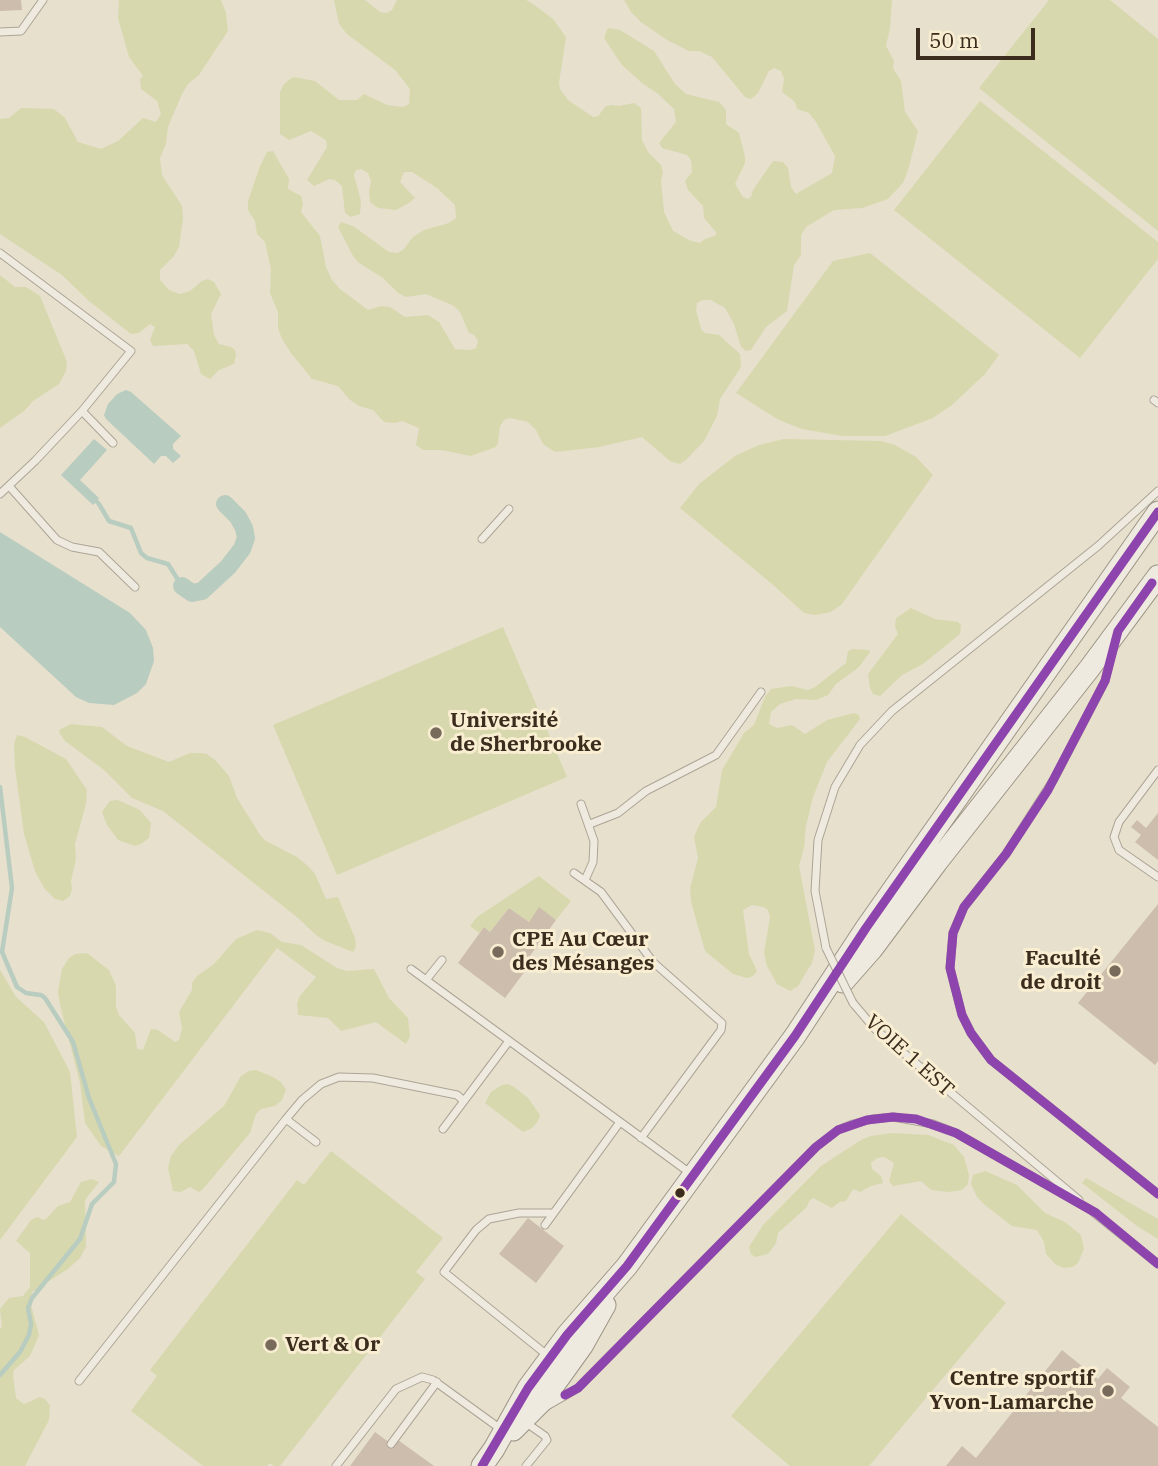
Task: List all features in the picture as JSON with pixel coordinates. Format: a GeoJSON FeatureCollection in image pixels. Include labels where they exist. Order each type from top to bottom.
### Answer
{"type":"FeatureCollection","features":[{"type":"Feature","properties":{"kind":"main road"},"geometry":{"type":"LineString","coordinates":[[509,1430],[528,1388],[627,1266],[795,1036],[866,928],[1158,512]]}},
{"type":"Feature","properties":{"kind":"main road"},"geometry":{"type":"LineString","coordinates":[[795,1036],[872,949],[1158,576]]}},
{"type":"Feature","properties":{"kind":"main road"},"geometry":{"type":"LineString","coordinates":[[482,1466],[509,1430],[544,1399],[582,1346],[627,1266]]}},
{"type":"Feature","properties":{"kind":"lane"},"geometry":{"type":"LineString","coordinates":[[0,33],[20,31],[43,0]]}},
{"type":"Feature","properties":{"kind":"lane"},"geometry":{"type":"LineString","coordinates":[[0,253],[131,351],[82,411],[0,494]]}},
{"type":"Feature","properties":{"kind":"lane"},"geometry":{"type":"LineString","coordinates":[[82,411],[113,443]]}},
{"type":"Feature","properties":{"kind":"lane"},"geometry":{"type":"LineString","coordinates":[[9,486],[57,540],[72,547],[99,552],[135,587]]}},
{"type":"Feature","properties":{"kind":"lane","name":"VOIE 1 EST"},"geometry":{"type":"LineString","coordinates":[[1158,491],[1098,546],[892,711],[860,744],[831,795],[818,840],[815,891],[826,948],[834,970],[853,1003],[875,1029],[1158,1264]]}},
{"type":"Feature","properties":{"kind":"lane"},"geometry":{"type":"LineString","coordinates":[[482,539],[509,509]]}},
{"type":"Feature","properties":{"kind":"lane"},"geometry":{"type":"LineString","coordinates":[[1118,631],[1105,681],[1054,779],[1006,854],[964,907],[953,933],[950,968],[962,1015],[971,1033],[991,1060],[1158,1194]]}},
{"type":"Feature","properties":{"kind":"lane"},"geometry":{"type":"LineString","coordinates":[[590,824],[614,815],[646,791],[716,755],[761,692]]}},
{"type":"Feature","properties":{"kind":"lane"},"geometry":{"type":"LineString","coordinates":[[1158,770],[1119,822],[1114,834],[1119,850],[1158,877]]}},
{"type":"Feature","properties":{"kind":"lane"},"geometry":{"type":"LineString","coordinates":[[581,804],[590,824],[594,848],[590,870],[585,880]]}},
{"type":"Feature","properties":{"kind":"lane"},"geometry":{"type":"LineString","coordinates":[[573,873],[603,894],[653,962],[722,1023],[721,1030],[641,1138]]}},
{"type":"Feature","properties":{"kind":"lane"},"geometry":{"type":"LineString","coordinates":[[426,980],[442,960]]}},
{"type":"Feature","properties":{"kind":"lane"},"geometry":{"type":"LineString","coordinates":[[411,970],[694,1176]]}},
{"type":"Feature","properties":{"kind":"lane"},"geometry":{"type":"LineString","coordinates":[[443,1129],[509,1041]]}},
{"type":"Feature","properties":{"kind":"lane"},"geometry":{"type":"LineString","coordinates":[[79,1381],[286,1119],[312,1091],[331,1079],[340,1077],[373,1078],[457,1095],[464,1101]]}},
{"type":"Feature","properties":{"kind":"lane"},"geometry":{"type":"LineString","coordinates":[[509,1430],[578,1388],[816,1147],[838,1130],[853,1124],[893,1117],[916,1119],[941,1127],[1096,1213]]}},
{"type":"Feature","properties":{"kind":"lane"},"geometry":{"type":"LineString","coordinates":[[286,1119],[316,1142]]}},
{"type":"Feature","properties":{"kind":"lane"},"geometry":{"type":"LineString","coordinates":[[545,1225],[620,1122]]}},
{"type":"Feature","properties":{"kind":"lane"},"geometry":{"type":"LineString","coordinates":[[551,1358],[444,1272],[476,1230],[489,1219],[519,1213],[553,1213]]}},
{"type":"Feature","properties":{"kind":"lane"},"geometry":{"type":"LineString","coordinates":[[337,1466],[397,1389],[422,1377],[438,1382],[509,1430],[545,1436],[547,1440],[526,1466]]}},
{"type":"Feature","properties":{"kind":"lane"},"geometry":{"type":"LineString","coordinates":[[391,1444],[438,1382]]}},
{"type":"Feature","properties":{"kind":"green space"},"geometry":{"type":"Polygon","coordinates":[[[119,0],[221,0],[226,13],[228,31],[199,75],[188,84],[182,94],[168,127],[166,144],[160,158],[162,175],[182,206],[183,219],[179,247],[160,270],[160,280],[169,290],[180,294],[190,291],[202,281],[208,279],[214,282],[221,294],[211,314],[214,335],[219,344],[235,350],[234,364],[219,370],[210,379],[201,374],[194,351],[187,344],[153,346],[150,340],[155,327],[150,324],[139,333],[131,334],[89,301],[62,275],[0,234],[0,119],[9,118],[21,108],[54,109],[65,118],[78,142],[101,149],[118,141],[143,118],[156,122],[161,114],[157,101],[141,89],[140,79],[143,76],[129,57],[118,18],[119,0]]]}},
{"type":"Feature","properties":{"kind":"green space"},"geometry":{"type":"Polygon","coordinates":[[[334,0],[365,0],[380,12],[387,13],[392,10],[397,0],[526,0],[533,4],[553,19],[566,37],[559,83],[568,100],[593,117],[598,116],[606,106],[634,103],[641,108],[642,140],[648,152],[661,165],[663,173],[661,180],[664,212],[673,231],[700,243],[716,235],[716,232],[704,218],[703,206],[688,190],[685,181],[692,172],[691,160],[687,155],[662,148],[659,143],[676,122],[674,109],[622,65],[604,38],[608,28],[620,30],[654,51],[675,84],[686,94],[719,102],[726,110],[726,124],[739,133],[745,157],[735,184],[743,197],[751,197],[773,161],[783,162],[788,168],[791,187],[796,194],[832,173],[835,156],[809,113],[797,109],[795,102],[782,92],[784,79],[781,71],[774,68],[769,71],[758,93],[751,99],[745,97],[712,57],[699,51],[689,51],[667,40],[641,22],[624,0],[892,0],[886,46],[894,61],[893,68],[901,81],[905,112],[918,131],[909,167],[903,183],[888,199],[862,208],[834,210],[806,227],[801,235],[801,255],[794,265],[787,311],[766,327],[751,350],[746,351],[741,347],[734,324],[725,308],[711,300],[697,303],[701,329],[705,333],[719,335],[740,354],[741,367],[720,399],[717,416],[704,441],[680,464],[670,461],[642,437],[599,447],[555,452],[543,444],[536,430],[528,422],[510,418],[504,420],[500,426],[496,447],[471,456],[441,450],[423,450],[416,445],[419,428],[402,421],[384,422],[373,410],[359,406],[349,399],[338,386],[312,379],[291,353],[278,328],[278,312],[270,293],[271,269],[265,242],[257,234],[255,221],[248,210],[248,201],[260,166],[267,152],[273,151],[289,179],[288,189],[301,196],[301,212],[320,236],[326,267],[340,289],[368,310],[381,306],[390,307],[405,317],[428,315],[439,322],[455,349],[476,348],[478,341],[469,333],[460,312],[454,306],[426,294],[406,297],[398,293],[383,278],[359,263],[338,227],[341,222],[353,226],[389,252],[397,253],[424,230],[449,223],[456,218],[455,205],[437,188],[412,172],[404,172],[400,182],[415,198],[396,210],[378,208],[370,202],[371,181],[368,173],[361,169],[356,170],[354,175],[361,201],[360,214],[351,217],[345,213],[342,186],[335,180],[329,179],[314,186],[307,180],[327,147],[326,140],[311,131],[289,140],[280,134],[280,92],[284,84],[293,77],[315,81],[339,100],[357,100],[364,94],[387,105],[403,107],[409,104],[410,89],[395,70],[347,34],[339,24],[334,0]]]}},
{"type":"Feature","properties":{"kind":"green space"},"geometry":{"type":"Polygon","coordinates":[[[1049,0],[1110,0],[1158,39],[1158,231],[979,88],[1049,0]]]}},
{"type":"Feature","properties":{"kind":"green space"},"geometry":{"type":"Polygon","coordinates":[[[980,101],[1158,242],[1158,259],[1080,358],[894,210],[980,101]]]}},
{"type":"Feature","properties":{"kind":"green space"},"geometry":{"type":"Polygon","coordinates":[[[870,253],[999,355],[985,374],[952,405],[933,418],[885,436],[843,436],[802,429],[779,420],[736,393],[833,261],[870,253]]]}},
{"type":"Feature","properties":{"kind":"green space"},"geometry":{"type":"Polygon","coordinates":[[[0,275],[15,287],[26,287],[40,296],[67,362],[66,371],[59,384],[0,428],[0,275]]]}},
{"type":"Feature","properties":{"kind":"green space"},"geometry":{"type":"Polygon","coordinates":[[[784,439],[881,441],[895,445],[916,457],[933,475],[842,604],[831,612],[815,615],[804,613],[680,508],[699,484],[735,456],[759,445],[784,439]]]}},
{"type":"Feature","properties":{"kind":"green space"},"geometry":{"type":"Polygon","coordinates":[[[911,608],[935,619],[958,622],[961,625],[960,634],[923,664],[902,675],[880,696],[873,694],[868,674],[898,634],[896,618],[911,608]]]}},
{"type":"Feature","properties":{"kind":"green space"},"geometry":{"type":"Polygon","coordinates":[[[503,627],[567,777],[337,875],[273,725],[503,627]]]}},
{"type":"Feature","properties":{"kind":"green space"},"geometry":{"type":"Polygon","coordinates":[[[853,649],[870,652],[859,667],[836,684],[828,695],[816,700],[796,699],[780,704],[771,712],[769,724],[777,728],[792,725],[805,734],[827,720],[854,713],[859,715],[860,719],[827,762],[813,797],[799,866],[815,950],[812,963],[798,986],[790,991],[777,984],[767,966],[764,953],[770,917],[764,907],[752,905],[743,910],[749,954],[757,971],[753,976],[747,978],[733,974],[705,951],[691,902],[690,888],[698,858],[694,837],[700,823],[716,807],[722,770],[744,733],[754,725],[771,689],[791,686],[808,690],[815,687],[846,663],[848,651],[853,649]]]}},
{"type":"Feature","properties":{"kind":"green space"},"geometry":{"type":"Polygon","coordinates":[[[71,724],[102,727],[127,746],[169,762],[190,753],[207,754],[216,761],[229,776],[237,798],[260,835],[308,866],[315,874],[326,899],[338,897],[355,938],[356,947],[353,952],[316,935],[163,811],[132,798],[104,770],[65,741],[59,730],[71,724]]]}},
{"type":"Feature","properties":{"kind":"green space"},"geometry":{"type":"Polygon","coordinates":[[[17,735],[66,759],[87,790],[75,844],[72,889],[70,896],[63,901],[55,899],[44,888],[35,871],[24,834],[15,768],[14,744],[17,735]]]}},
{"type":"Feature","properties":{"kind":"green space"},"geometry":{"type":"Polygon","coordinates":[[[118,800],[140,810],[151,823],[149,838],[141,844],[135,846],[118,840],[107,825],[102,812],[110,801],[118,800]]]}},
{"type":"Feature","properties":{"kind":"green space"},"geometry":{"type":"Polygon","coordinates":[[[539,876],[571,901],[556,920],[539,908],[529,922],[509,908],[490,932],[484,927],[479,933],[470,926],[477,917],[539,876]]]}},
{"type":"Feature","properties":{"kind":"green space"},"geometry":{"type":"Polygon","coordinates":[[[257,930],[270,933],[282,942],[301,945],[337,968],[347,971],[374,969],[389,998],[408,1018],[410,1036],[406,1044],[376,1022],[341,1031],[328,1018],[298,1015],[299,997],[316,977],[277,948],[119,1156],[101,1146],[85,1123],[80,1083],[60,1005],[58,992],[62,969],[69,958],[75,954],[87,953],[109,970],[116,986],[116,1007],[119,1015],[135,1033],[137,1049],[143,1050],[151,1029],[158,1030],[175,1042],[179,1040],[182,1028],[179,1012],[192,990],[192,983],[214,964],[236,939],[257,930]]]}},
{"type":"Feature","properties":{"kind":"green space"},"geometry":{"type":"Polygon","coordinates":[[[0,970],[16,997],[44,1022],[70,1072],[77,1137],[0,1240],[0,970]]]}},
{"type":"Feature","properties":{"kind":"green space"},"geometry":{"type":"Polygon","coordinates":[[[256,1070],[281,1082],[286,1090],[282,1100],[256,1114],[250,1133],[203,1189],[199,1192],[190,1187],[181,1192],[173,1191],[168,1168],[171,1156],[179,1145],[224,1106],[241,1076],[256,1070]]]}},
{"type":"Feature","properties":{"kind":"green space"},"geometry":{"type":"Polygon","coordinates":[[[508,1084],[528,1098],[540,1115],[532,1128],[523,1132],[485,1103],[491,1092],[508,1084]]]}},
{"type":"Feature","properties":{"kind":"green space"},"geometry":{"type":"Polygon","coordinates":[[[892,1133],[928,1135],[954,1145],[964,1157],[969,1175],[968,1184],[962,1190],[948,1192],[931,1190],[921,1181],[893,1186],[889,1181],[894,1163],[884,1157],[877,1158],[871,1163],[872,1169],[881,1176],[883,1183],[860,1192],[853,1189],[846,1201],[832,1208],[813,1198],[807,1207],[778,1233],[776,1243],[768,1254],[755,1257],[751,1254],[749,1247],[763,1225],[821,1166],[861,1140],[892,1133]]]}},
{"type":"Feature","properties":{"kind":"green space","name":"Vert & Or"},"geometry":{"type":"Polygon","coordinates":[[[331,1151],[443,1238],[416,1272],[425,1279],[280,1466],[270,1463],[267,1466],[203,1466],[131,1411],[157,1376],[150,1370],[297,1180],[304,1185],[331,1151]]]}},
{"type":"Feature","properties":{"kind":"green space"},"geometry":{"type":"Polygon","coordinates":[[[985,1171],[1017,1185],[1045,1213],[1065,1222],[1081,1235],[1084,1249],[1078,1263],[1064,1268],[1056,1265],[1046,1254],[1044,1242],[1037,1230],[1012,1226],[985,1205],[977,1197],[971,1184],[973,1175],[985,1171]]]}},
{"type":"Feature","properties":{"kind":"green space"},"geometry":{"type":"Polygon","coordinates":[[[1086,1178],[1158,1219],[1158,1239],[1082,1183],[1086,1178]]]}},
{"type":"Feature","properties":{"kind":"green space"},"geometry":{"type":"Polygon","coordinates":[[[92,1179],[99,1182],[85,1200],[86,1247],[80,1258],[68,1269],[32,1292],[31,1305],[39,1335],[30,1356],[14,1370],[13,1375],[16,1398],[24,1404],[40,1397],[45,1399],[50,1405],[49,1420],[25,1466],[0,1466],[0,1309],[9,1298],[23,1296],[30,1287],[30,1253],[16,1241],[31,1220],[37,1217],[44,1220],[58,1206],[70,1202],[81,1182],[92,1179]]]}},
{"type":"Feature","properties":{"kind":"green space"},"geometry":{"type":"Polygon","coordinates":[[[901,1214],[1006,1303],[869,1466],[790,1466],[731,1416],[901,1214]]]}},
{"type":"Feature","properties":{"kind":"shaded area"},"geometry":{"type":"Polygon","coordinates":[[[126,390],[181,436],[173,444],[173,449],[181,456],[173,463],[166,456],[161,456],[154,464],[106,419],[104,415],[108,404],[117,394],[126,390]]]}},
{"type":"Feature","properties":{"kind":"shaded area"},"geometry":{"type":"Polygon","coordinates":[[[94,439],[107,450],[80,480],[99,498],[93,505],[61,475],[94,439]]]}},
{"type":"Feature","properties":{"kind":"shaded area"},"geometry":{"type":"Polygon","coordinates":[[[0,532],[130,613],[146,630],[153,648],[154,661],[146,684],[137,693],[114,705],[89,703],[76,697],[0,627],[0,532]]]}},
{"type":"Feature","properties":{"kind":"building"},"geometry":{"type":"Polygon","coordinates":[[[0,0],[21,0],[22,10],[0,11],[0,0]]]}},
{"type":"Feature","properties":{"kind":"building"},"geometry":{"type":"Polygon","coordinates":[[[1158,813],[1158,860],[1135,842],[1141,835],[1131,827],[1137,820],[1146,828],[1158,813]]]}},
{"type":"Feature","properties":{"kind":"building"},"geometry":{"type":"Polygon","coordinates":[[[1158,904],[1158,1061],[1155,1065],[1078,1003],[1158,904]]]}},
{"type":"Feature","properties":{"kind":"building"},"geometry":{"type":"Polygon","coordinates":[[[539,907],[556,920],[524,964],[528,967],[505,998],[458,963],[484,927],[490,932],[509,908],[529,922],[539,907]]]}},
{"type":"Feature","properties":{"kind":"building"},"geometry":{"type":"Polygon","coordinates":[[[528,1218],[564,1246],[536,1283],[499,1254],[528,1218]]]}},
{"type":"Feature","properties":{"kind":"building"},"geometry":{"type":"Polygon","coordinates":[[[1062,1350],[1098,1379],[1107,1368],[1130,1387],[1121,1398],[1158,1427],[1158,1466],[946,1466],[962,1446],[976,1458],[1062,1350]]]}},
{"type":"Feature","properties":{"kind":"building"},"geometry":{"type":"Polygon","coordinates":[[[375,1432],[394,1446],[398,1440],[434,1466],[350,1466],[375,1432]]]}},
{"type":"Feature","properties":{"kind":"waterway"},"geometry":{"type":"LineString","coordinates":[[93,498],[109,521],[131,528],[141,553],[147,558],[168,564],[182,586]]}},
{"type":"Feature","properties":{"kind":"waterway"},"geometry":{"type":"LineString","coordinates":[[182,586],[192,593],[202,591],[228,567],[242,549],[246,538],[244,528],[238,517],[225,504]]}},
{"type":"Feature","properties":{"kind":"waterway"},"geometry":{"type":"LineString","coordinates":[[0,787],[12,888],[2,952],[17,987],[26,993],[45,998],[73,1042],[89,1098],[116,1164],[114,1182],[92,1204],[80,1239],[32,1298],[28,1308],[31,1324],[29,1335],[20,1352],[0,1375]]}},
{"type":"Feature","properties":{"kind":"transit line"},"geometry":{"type":"LineString","coordinates":[[482,1466],[528,1388],[567,1335],[627,1266],[795,1036],[866,928],[1158,512]]}},
{"type":"Feature","properties":{"kind":"transit line"},"geometry":{"type":"LineString","coordinates":[[1152,583],[1118,631],[1105,681],[1048,790],[1006,854],[964,907],[953,933],[950,968],[962,1015],[971,1033],[991,1060],[1158,1194]]}},
{"type":"Feature","properties":{"kind":"transit line"},"geometry":{"type":"LineString","coordinates":[[565,1395],[578,1388],[816,1147],[838,1130],[867,1120],[893,1117],[916,1119],[956,1133],[1096,1213],[1158,1264]]}},
{"type":"Feature","properties":{"kind":"place","name":"Université de Sherbrooke"},"geometry":{"type":"Point","coordinates":[436,733]}},
{"type":"Feature","properties":{"kind":"place","name":"CPE Au Cœur des Mésanges"},"geometry":{"type":"Point","coordinates":[498,952]}},
{"type":"Feature","properties":{"kind":"place","name":"Faculté de droit"},"geometry":{"type":"Point","coordinates":[1115,971]}},
{"type":"Feature","properties":{"kind":"place","name":"Vert & Or"},"geometry":{"type":"Point","coordinates":[271,1345]}},
{"type":"Feature","properties":{"kind":"place","name":"Centre sportif Yvon-Lamarche"},"geometry":{"type":"Point","coordinates":[1108,1391]}}]}
